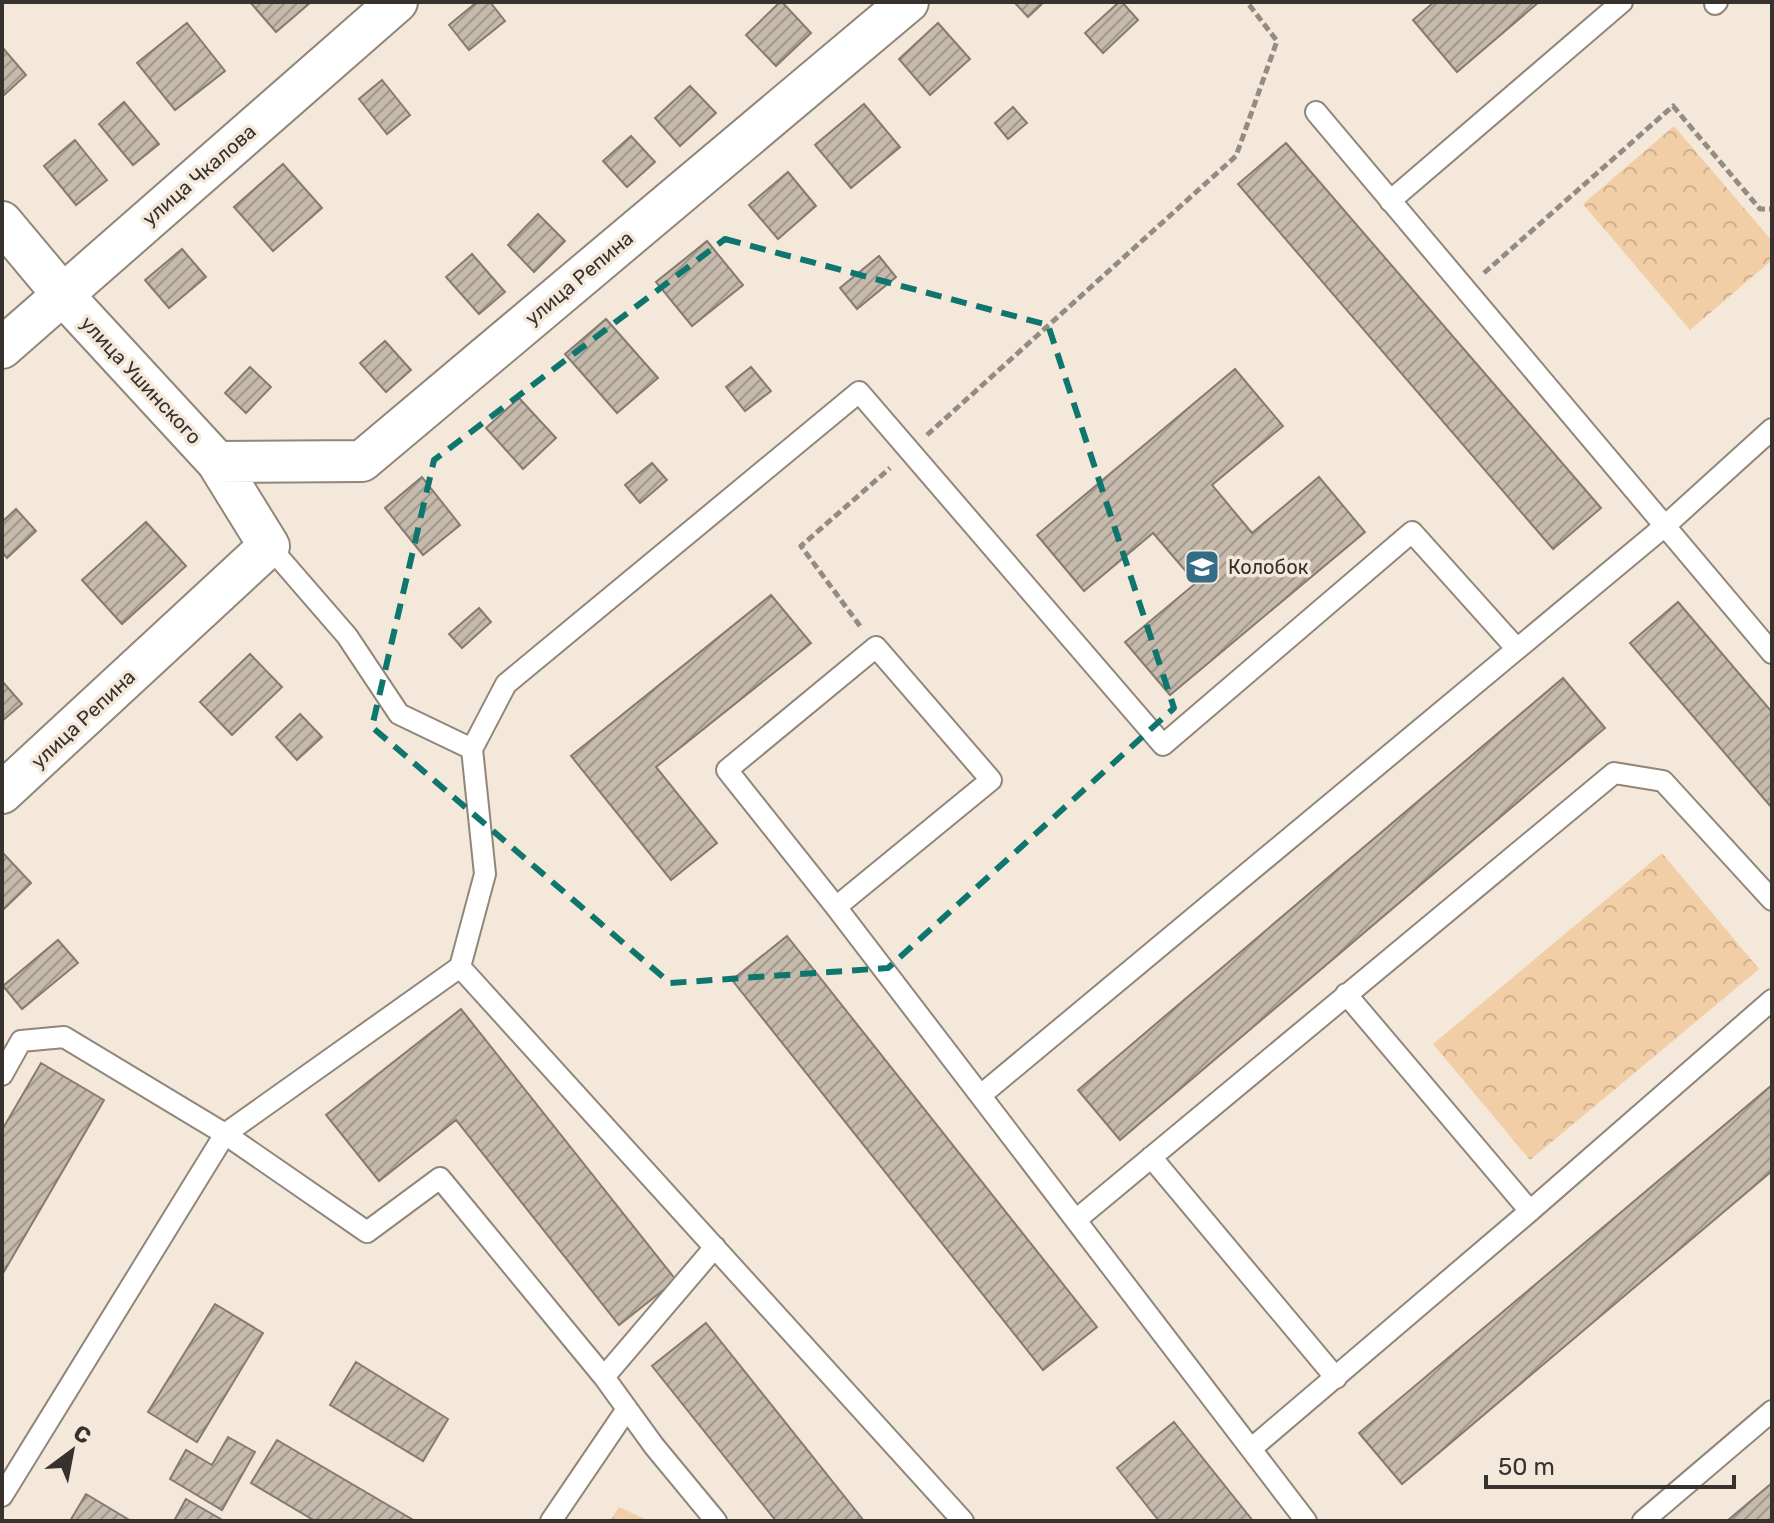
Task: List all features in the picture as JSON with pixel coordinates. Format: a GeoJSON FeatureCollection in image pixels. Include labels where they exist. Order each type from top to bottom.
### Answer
{"type":"FeatureCollection","features":[{"type":"Feature","properties":{"kind":"street","name":"улица Чкалова"},"geometry":{"type":"LineString","coordinates":[[2,348],[397,2]]}},
{"type":"Feature","properties":{"kind":"street","name":"улица Репина"},"geometry":{"type":"LineString","coordinates":[[217,462],[362,461],[908,2]]}},
{"type":"Feature","properties":{"kind":"street","name":"улица Ушинского"},"geometry":{"type":"LineString","coordinates":[[2,222],[63,295],[217,462],[269,546]]}},
{"type":"Feature","properties":{"kind":"street","name":"улица Репина"},"geometry":{"type":"LineString","coordinates":[[2,793],[269,546]]}},
{"type":"Feature","properties":{"kind":"lane"},"geometry":{"type":"LineString","coordinates":[[1390,201],[1622,2]]}},
{"type":"Feature","properties":{"kind":"lane"},"geometry":{"type":"LineString","coordinates":[[1316,112],[1770,646]]}},
{"type":"Feature","properties":{"kind":"lane"},"geometry":{"type":"LineString","coordinates":[[2,1496],[225,1134],[460,967],[485,874],[472,749],[506,684],[859,392],[1163,745],[1412,532],[1517,649]]}},
{"type":"Feature","properties":{"kind":"lane"},"geometry":{"type":"LineString","coordinates":[[981,1095],[1666,525],[1772,429]]}},
{"type":"Feature","properties":{"kind":"lane"},"geometry":{"type":"LineString","coordinates":[[269,546],[347,636],[399,714],[472,749]]}},
{"type":"Feature","properties":{"kind":"lane"},"geometry":{"type":"LineString","coordinates":[[836,907],[991,780],[876,647],[727,770],[1077,1219],[1306,1521]]}},
{"type":"Feature","properties":{"kind":"lane"},"geometry":{"type":"LineString","coordinates":[[1077,1219],[1614,773],[1663,781],[1772,900]]}},
{"type":"Feature","properties":{"kind":"lane"},"geometry":{"type":"LineString","coordinates":[[460,967],[963,1521]]}},
{"type":"Feature","properties":{"kind":"lane"},"geometry":{"type":"LineString","coordinates":[[1346,994],[1530,1211]]}},
{"type":"Feature","properties":{"kind":"lane"},"geometry":{"type":"LineString","coordinates":[[1252,1448],[1772,1000]]}},
{"type":"Feature","properties":{"kind":"lane"},"geometry":{"type":"LineString","coordinates":[[2,1075],[21,1041],[64,1037],[225,1134],[367,1232],[440,1178],[604,1377],[654,1446],[716,1521]]}},
{"type":"Feature","properties":{"kind":"lane"},"geometry":{"type":"LineString","coordinates":[[1151,1157],[1336,1378]]}},
{"type":"Feature","properties":{"kind":"lane"},"geometry":{"type":"LineString","coordinates":[[604,1377],[715,1247]]}},
{"type":"Feature","properties":{"kind":"lane"},"geometry":{"type":"LineString","coordinates":[[551,1521],[627,1409]]}},
{"type":"Feature","properties":{"kind":"lane"},"geometry":{"type":"LineString","coordinates":[[1643,1521],[1772,1411]]}},
{"type":"Feature","properties":{"kind":"path"},"geometry":{"type":"LineString","coordinates":[[927,436],[1236,156],[1277,41],[1247,2]]}},
{"type":"Feature","properties":{"kind":"path"},"geometry":{"type":"LineString","coordinates":[[1465,290],[1673,106],[1760,209],[1772,209]]}},
{"type":"Feature","properties":{"kind":"path"},"geometry":{"type":"LineString","coordinates":[[876,647],[801,546],[892,466]]}},
{"type":"Feature","properties":{"kind":"highlighted area"},"geometry":{"type":"Polygon","coordinates":[[[725,239],[1048,325],[1174,708],[888,968],[670,983],[372,727],[434,460],[725,239]]]}},
{"type":"Feature","properties":{"kind":"green space"},"geometry":{"type":"Polygon","coordinates":[[[1674,126],[1772,241],[1772,260],[1690,330],[1583,204],[1674,126]]]}},
{"type":"Feature","properties":{"kind":"green space"},"geometry":{"type":"Polygon","coordinates":[[[1662,853],[1759,969],[1530,1160],[1433,1044],[1662,853]]]}},
{"type":"Feature","properties":{"kind":"green space"},"geometry":{"type":"Polygon","coordinates":[[[619,1507],[649,1521],[610,1521],[619,1507]]]}},
{"type":"Feature","properties":{"kind":"building"},"geometry":{"type":"Polygon","coordinates":[[[250,2],[311,2],[276,32],[250,2]]]}},
{"type":"Feature","properties":{"kind":"building"},"geometry":{"type":"Polygon","coordinates":[[[477,2],[490,2],[505,21],[469,50],[449,25],[477,2]]]}},
{"type":"Feature","properties":{"kind":"building"},"geometry":{"type":"Polygon","coordinates":[[[780,2],[811,33],[776,66],[746,35],[780,2]]]}},
{"type":"Feature","properties":{"kind":"building"},"geometry":{"type":"Polygon","coordinates":[[[1014,2],[1044,2],[1028,17],[1014,2]]]}},
{"type":"Feature","properties":{"kind":"building"},"geometry":{"type":"Polygon","coordinates":[[[1119,2],[1138,20],[1103,53],[1085,33],[1119,2]]]}},
{"type":"Feature","properties":{"kind":"building"},"geometry":{"type":"Polygon","coordinates":[[[1434,2],[1539,2],[1457,72],[1413,20],[1434,2]]]}},
{"type":"Feature","properties":{"kind":"building"},"geometry":{"type":"Polygon","coordinates":[[[187,23],[225,71],[175,110],[137,63],[187,23]]]}},
{"type":"Feature","properties":{"kind":"building"},"geometry":{"type":"Polygon","coordinates":[[[938,23],[970,59],[930,95],[899,59],[938,23]]]}},
{"type":"Feature","properties":{"kind":"building"},"geometry":{"type":"Polygon","coordinates":[[[2,47],[26,75],[2,97],[2,47]]]}},
{"type":"Feature","properties":{"kind":"building"},"geometry":{"type":"Polygon","coordinates":[[[382,80],[410,115],[387,134],[359,99],[382,80]]]}},
{"type":"Feature","properties":{"kind":"building"},"geometry":{"type":"Polygon","coordinates":[[[690,86],[716,113],[680,146],[655,118],[690,86]]]}},
{"type":"Feature","properties":{"kind":"building"},"geometry":{"type":"Polygon","coordinates":[[[124,102],[159,144],[133,165],[99,124],[124,102]]]}},
{"type":"Feature","properties":{"kind":"building"},"geometry":{"type":"Polygon","coordinates":[[[864,104],[900,147],[851,188],[815,145],[864,104]]]}},
{"type":"Feature","properties":{"kind":"building"},"geometry":{"type":"Polygon","coordinates":[[[1013,107],[1027,123],[1008,139],[995,123],[1013,107]]]}},
{"type":"Feature","properties":{"kind":"building"},"geometry":{"type":"Polygon","coordinates":[[[631,136],[655,162],[627,187],[603,161],[631,136]]]}},
{"type":"Feature","properties":{"kind":"building"},"geometry":{"type":"Polygon","coordinates":[[[75,140],[107,180],[76,205],[44,166],[75,140]]]}},
{"type":"Feature","properties":{"kind":"building"},"geometry":{"type":"Polygon","coordinates":[[[1286,143],[1601,508],[1553,549],[1238,184],[1286,143]]]}},
{"type":"Feature","properties":{"kind":"building"},"geometry":{"type":"Polygon","coordinates":[[[283,164],[322,208],[273,251],[234,207],[283,164]]]}},
{"type":"Feature","properties":{"kind":"building"},"geometry":{"type":"Polygon","coordinates":[[[788,172],[816,206],[778,239],[749,205],[788,172]]]}},
{"type":"Feature","properties":{"kind":"building"},"geometry":{"type":"Polygon","coordinates":[[[538,214],[565,241],[534,272],[508,245],[538,214]]]}},
{"type":"Feature","properties":{"kind":"building"},"geometry":{"type":"Polygon","coordinates":[[[707,241],[743,285],[692,326],[656,282],[707,241]]]}},
{"type":"Feature","properties":{"kind":"building"},"geometry":{"type":"Polygon","coordinates":[[[182,249],[206,277],[169,308],[145,280],[182,249]]]}},
{"type":"Feature","properties":{"kind":"building"},"geometry":{"type":"Polygon","coordinates":[[[472,254],[505,292],[479,314],[446,277],[472,254]]]}},
{"type":"Feature","properties":{"kind":"building"},"geometry":{"type":"Polygon","coordinates":[[[879,256],[896,277],[857,309],[840,288],[879,256]]]}},
{"type":"Feature","properties":{"kind":"building"},"geometry":{"type":"Polygon","coordinates":[[[606,319],[658,378],[617,413],[565,354],[606,319]]]}},
{"type":"Feature","properties":{"kind":"building"},"geometry":{"type":"Polygon","coordinates":[[[385,341],[411,370],[386,392],[360,363],[385,341]]]}},
{"type":"Feature","properties":{"kind":"building"},"geometry":{"type":"Polygon","coordinates":[[[250,367],[271,387],[246,413],[225,393],[250,367]]]}},
{"type":"Feature","properties":{"kind":"building"},"geometry":{"type":"Polygon","coordinates":[[[751,367],[771,391],[745,411],[726,387],[751,367]]]}},
{"type":"Feature","properties":{"kind":"building"},"geometry":{"type":"Polygon","coordinates":[[[1235,369],[1283,426],[1212,485],[1252,533],[1319,477],[1365,532],[1170,695],[1125,642],[1196,583],[1153,533],[1084,591],[1037,535],[1235,369]]]}},
{"type":"Feature","properties":{"kind":"building"},"geometry":{"type":"Polygon","coordinates":[[[519,398],[556,438],[523,469],[486,428],[519,398]]]}},
{"type":"Feature","properties":{"kind":"building"},"geometry":{"type":"Polygon","coordinates":[[[652,463],[667,480],[640,503],[625,485],[652,463]]]}},
{"type":"Feature","properties":{"kind":"building"},"geometry":{"type":"Polygon","coordinates":[[[422,477],[460,525],[423,555],[385,508],[422,477]]]}},
{"type":"Feature","properties":{"kind":"building"},"geometry":{"type":"Polygon","coordinates":[[[16,509],[36,531],[7,558],[2,552],[2,522],[16,509]]]}},
{"type":"Feature","properties":{"kind":"building"},"geometry":{"type":"Polygon","coordinates":[[[146,522],[186,566],[122,624],[82,580],[146,522]]]}},
{"type":"Feature","properties":{"kind":"building"},"geometry":{"type":"Polygon","coordinates":[[[771,595],[811,643],[656,767],[717,843],[671,880],[571,756],[771,595]]]}},
{"type":"Feature","properties":{"kind":"building"},"geometry":{"type":"Polygon","coordinates":[[[1678,602],[1772,712],[1772,808],[1630,643],[1678,602]]]}},
{"type":"Feature","properties":{"kind":"building"},"geometry":{"type":"Polygon","coordinates":[[[479,608],[491,622],[462,648],[449,634],[479,608]]]}},
{"type":"Feature","properties":{"kind":"building"},"geometry":{"type":"Polygon","coordinates":[[[250,654],[282,687],[232,735],[200,702],[250,654]]]}},
{"type":"Feature","properties":{"kind":"building"},"geometry":{"type":"Polygon","coordinates":[[[1563,678],[1605,728],[1120,1140],[1078,1090],[1563,678]]]}},
{"type":"Feature","properties":{"kind":"building"},"geometry":{"type":"Polygon","coordinates":[[[2,681],[22,704],[2,721],[2,681]]]}},
{"type":"Feature","properties":{"kind":"building"},"geometry":{"type":"Polygon","coordinates":[[[300,714],[322,737],[297,760],[276,737],[300,714]]]}},
{"type":"Feature","properties":{"kind":"building"},"geometry":{"type":"Polygon","coordinates":[[[2,852],[31,883],[2,911],[2,852]]]}},
{"type":"Feature","properties":{"kind":"building"},"geometry":{"type":"Polygon","coordinates":[[[787,936],[1097,1327],[1043,1370],[732,980],[787,936]]]}},
{"type":"Feature","properties":{"kind":"building"},"geometry":{"type":"Polygon","coordinates":[[[58,940],[78,963],[22,1009],[3,986],[58,940]]]}},
{"type":"Feature","properties":{"kind":"building"},"geometry":{"type":"Polygon","coordinates":[[[461,1009],[676,1280],[619,1325],[456,1120],[379,1181],[326,1115],[461,1009]]]}},
{"type":"Feature","properties":{"kind":"building"},"geometry":{"type":"Polygon","coordinates":[[[41,1063],[104,1100],[2,1275],[2,1130],[41,1063]]]}},
{"type":"Feature","properties":{"kind":"building"},"geometry":{"type":"Polygon","coordinates":[[[1772,1085],[1772,1171],[1402,1484],[1359,1433],[1772,1085]]]}},
{"type":"Feature","properties":{"kind":"building"},"geometry":{"type":"Polygon","coordinates":[[[215,1304],[263,1333],[197,1442],[148,1412],[215,1304]]]}},
{"type":"Feature","properties":{"kind":"building"},"geometry":{"type":"Polygon","coordinates":[[[706,1323],[864,1521],[776,1521],[652,1366],[706,1323]]]}},
{"type":"Feature","properties":{"kind":"building"},"geometry":{"type":"Polygon","coordinates":[[[356,1362],[448,1419],[423,1461],[330,1405],[356,1362]]]}},
{"type":"Feature","properties":{"kind":"building"},"geometry":{"type":"Polygon","coordinates":[[[1174,1422],[1253,1521],[1159,1521],[1117,1468],[1174,1422]]]}},
{"type":"Feature","properties":{"kind":"building"},"geometry":{"type":"Polygon","coordinates":[[[228,1437],[255,1452],[222,1510],[170,1479],[186,1450],[212,1465],[228,1437]]]}},
{"type":"Feature","properties":{"kind":"building"},"geometry":{"type":"Polygon","coordinates":[[[277,1440],[415,1521],[315,1521],[251,1483],[277,1440]]]}},
{"type":"Feature","properties":{"kind":"building"},"geometry":{"type":"Polygon","coordinates":[[[1772,1483],[1772,1521],[1727,1521],[1772,1483]]]}},
{"type":"Feature","properties":{"kind":"building"},"geometry":{"type":"Polygon","coordinates":[[[86,1494],[131,1521],[70,1521],[86,1494]]]}},
{"type":"Feature","properties":{"kind":"building"},"geometry":{"type":"Polygon","coordinates":[[[186,1499],[224,1521],[174,1521],[186,1499]]]}},
{"type":"Feature","properties":{"kind":"place","name":"Колобок"},"geometry":{"type":"Point","coordinates":[1202,567]}}]}
